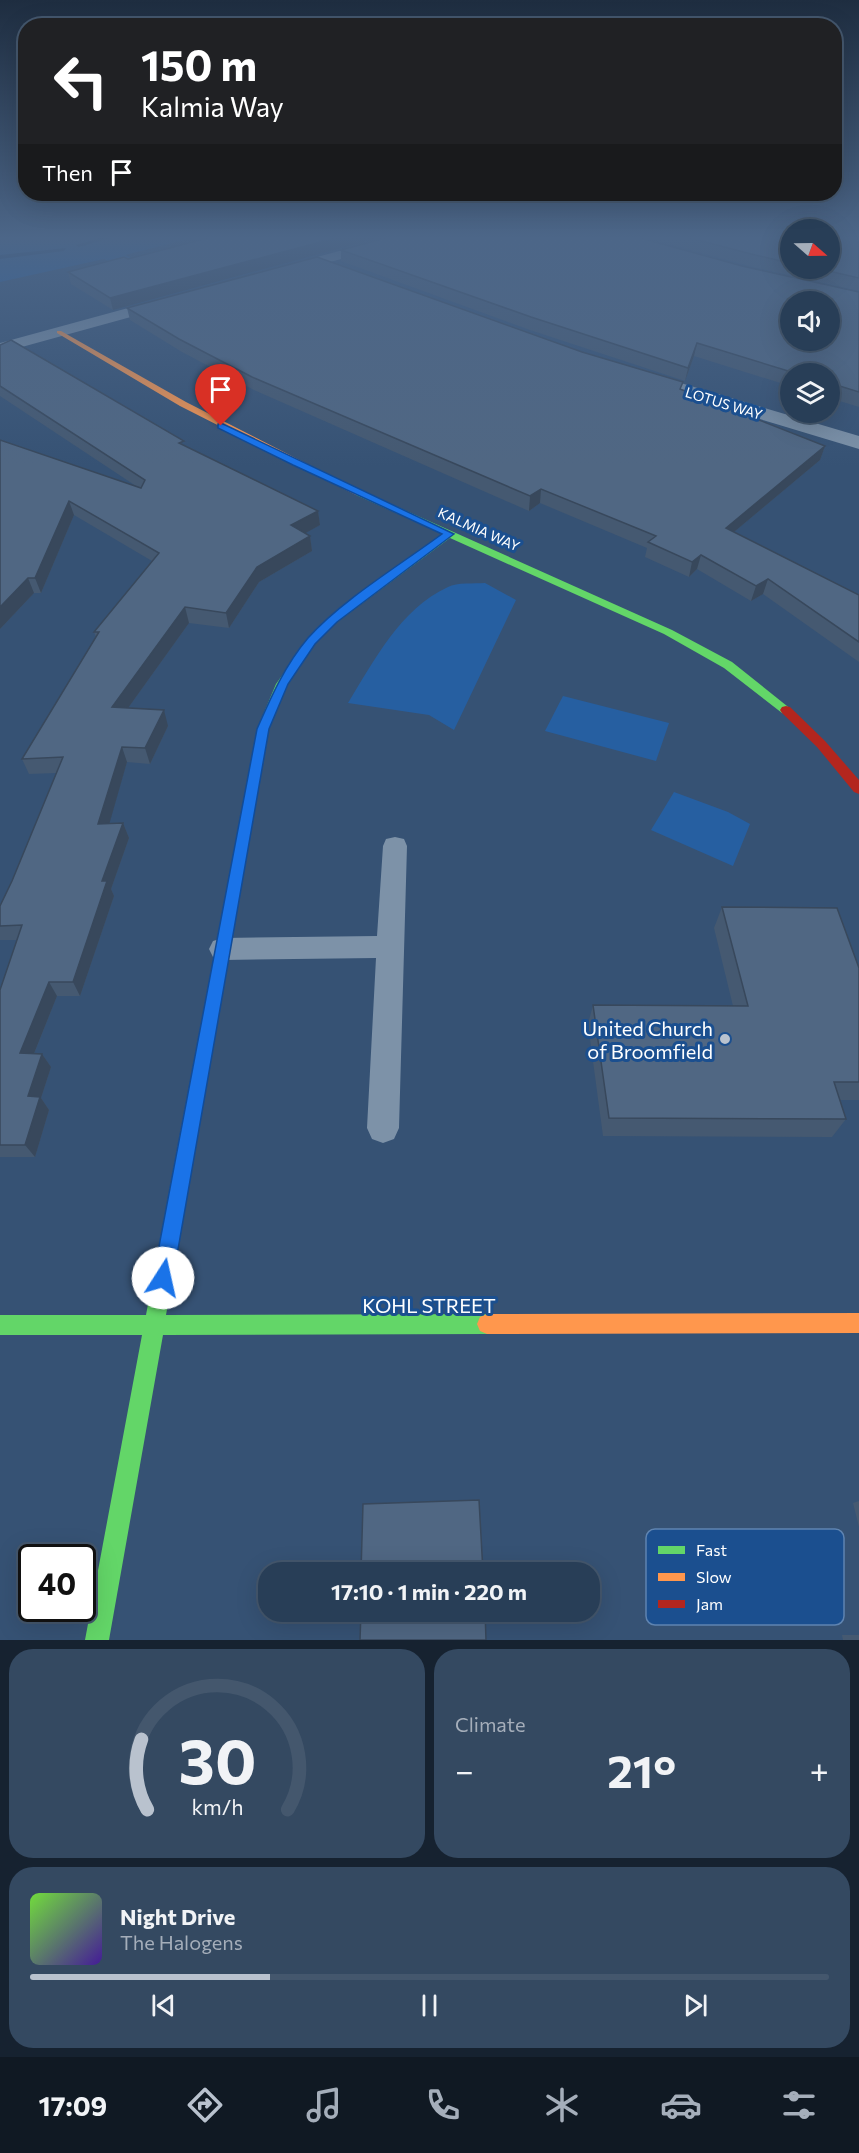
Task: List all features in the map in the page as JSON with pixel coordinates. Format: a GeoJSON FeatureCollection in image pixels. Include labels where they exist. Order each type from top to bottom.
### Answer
{"type":"FeatureCollection","features":[{"type":"Feature","properties":{"kind":"street"},"geometry":{"type":"LineString","coordinates":[[0,348],[130,313]]}},
{"type":"Feature","properties":{"kind":"street","name":"KALMIA WAY"},"geometry":{"type":"LineString","coordinates":[[58,332],[134,378],[221,426],[296,463],[449,534],[637,616],[697,647],[736,671],[790,712],[834,756],[859,789]]}},
{"type":"Feature","properties":{"kind":"street","name":"LOTUS WAY"},"geometry":{"type":"LineString","coordinates":[[615,369],[859,443]]}},
{"type":"Feature","properties":{"kind":"street"},"geometry":{"type":"LineString","coordinates":[[97,1640],[263,729],[282,684],[311,642],[333,620],[449,534]]}},
{"type":"Feature","properties":{"kind":"street","name":"KOHL STREET"},"geometry":{"type":"LineString","coordinates":[[0,1325],[859,1323]]}},
{"type":"Feature","properties":{"kind":"lane"},"geometry":{"type":"LineString","coordinates":[[383,1128],[395,846]]}},
{"type":"Feature","properties":{"kind":"lane"},"geometry":{"type":"LineString","coordinates":[[223,949],[390,946]]}},
{"type":"Feature","properties":{"kind":"shaded area"},"geometry":{"type":"Polygon","coordinates":[[[485,583],[516,600],[454,730],[429,715],[348,703],[378,654],[402,622],[416,608],[452,585],[485,583]]]}},
{"type":"Feature","properties":{"kind":"shaded area"},"geometry":{"type":"Polygon","coordinates":[[[563,696],[669,723],[656,761],[545,731],[563,696]]]}},
{"type":"Feature","properties":{"kind":"shaded area"},"geometry":{"type":"Polygon","coordinates":[[[674,792],[728,812],[750,824],[733,866],[651,830],[674,792]]]}},
{"type":"Feature","properties":{"kind":"building"},"geometry":{"type":"Polygon","coordinates":[[[135,313],[472,313],[582,352],[683,382],[680,389],[825,446],[726,528],[859,595],[859,642],[768,579],[756,586],[701,555],[692,562],[648,542],[656,536],[541,489],[530,496],[252,377],[179,339],[135,313]]]}},
{"type":"Feature","properties":{"kind":"building"},"geometry":{"type":"Polygon","coordinates":[[[518,313],[780,313],[780,351],[840,351],[840,313],[859,313],[859,392],[840,386],[840,363],[780,363],[780,368],[697,343],[688,368],[518,313]]]}},
{"type":"Feature","properties":{"kind":"building"},"geometry":{"type":"Polygon","coordinates":[[[11,340],[184,441],[179,443],[318,511],[291,525],[310,536],[257,567],[226,613],[185,607],[112,707],[164,710],[145,748],[122,747],[98,824],[123,823],[102,881],[107,881],[73,982],[49,982],[20,1053],[42,1054],[28,1096],[40,1097],[25,1145],[0,1145],[0,990],[22,925],[0,926],[0,906],[63,757],[22,759],[99,632],[94,632],[159,553],[69,501],[35,578],[28,578],[0,607],[0,440],[141,488],[145,480],[0,386],[0,345],[11,340]]]}},
{"type":"Feature","properties":{"kind":"building","name":"United Church of Broomfield"},"geometry":{"type":"Polygon","coordinates":[[[722,907],[837,908],[859,968],[859,1082],[834,1082],[846,1119],[609,1118],[593,1005],[748,1006],[722,907]]]}},
{"type":"Feature","properties":{"kind":"building"},"geometry":{"type":"Polygon","coordinates":[[[479,1500],[482,1562],[361,1562],[363,1504],[479,1500]]]}},
{"type":"Feature","properties":{"kind":"building"},"geometry":{"type":"Polygon","coordinates":[[[361,1622],[485,1622],[486,1640],[360,1640],[361,1622]]]}},
{"type":"Feature","properties":{"kind":"traffic: fast"},"geometry":{"type":"LineString","coordinates":[[359,493],[668,632],[728,665],[786,710]]}},
{"type":"Feature","properties":{"kind":"traffic: fast"},"geometry":{"type":"LineString","coordinates":[[232,899],[263,729],[282,684],[311,642],[333,620],[449,534]]}},
{"type":"Feature","properties":{"kind":"traffic: fast"},"geometry":{"type":"LineString","coordinates":[[97,1640],[185,1156]]}},
{"type":"Feature","properties":{"kind":"traffic: fast"},"geometry":{"type":"LineString","coordinates":[[0,1325],[487,1324]]}},
{"type":"Feature","properties":{"kind":"traffic: slow"},"geometry":{"type":"LineString","coordinates":[[59,332],[183,404],[359,493]]}},
{"type":"Feature","properties":{"kind":"traffic: slow"},"geometry":{"type":"LineString","coordinates":[[185,1156],[232,899]]}},
{"type":"Feature","properties":{"kind":"traffic: slow"},"geometry":{"type":"LineString","coordinates":[[487,1324],[859,1323]]}},
{"type":"Feature","properties":{"kind":"traffic: jam"},"geometry":{"type":"LineString","coordinates":[[786,710],[821,744],[859,789]]}},
{"type":"Feature","properties":{"kind":"place","name":"United Church of Broomfield"},"geometry":{"type":"Point","coordinates":[725,1039]}},
{"type":"Feature","properties":{"kind":"route"},"geometry":{"type":"LineString","coordinates":[[163,1278],[263,729],[282,684],[311,642],[333,620],[449,534],[221,426]]}}]}
